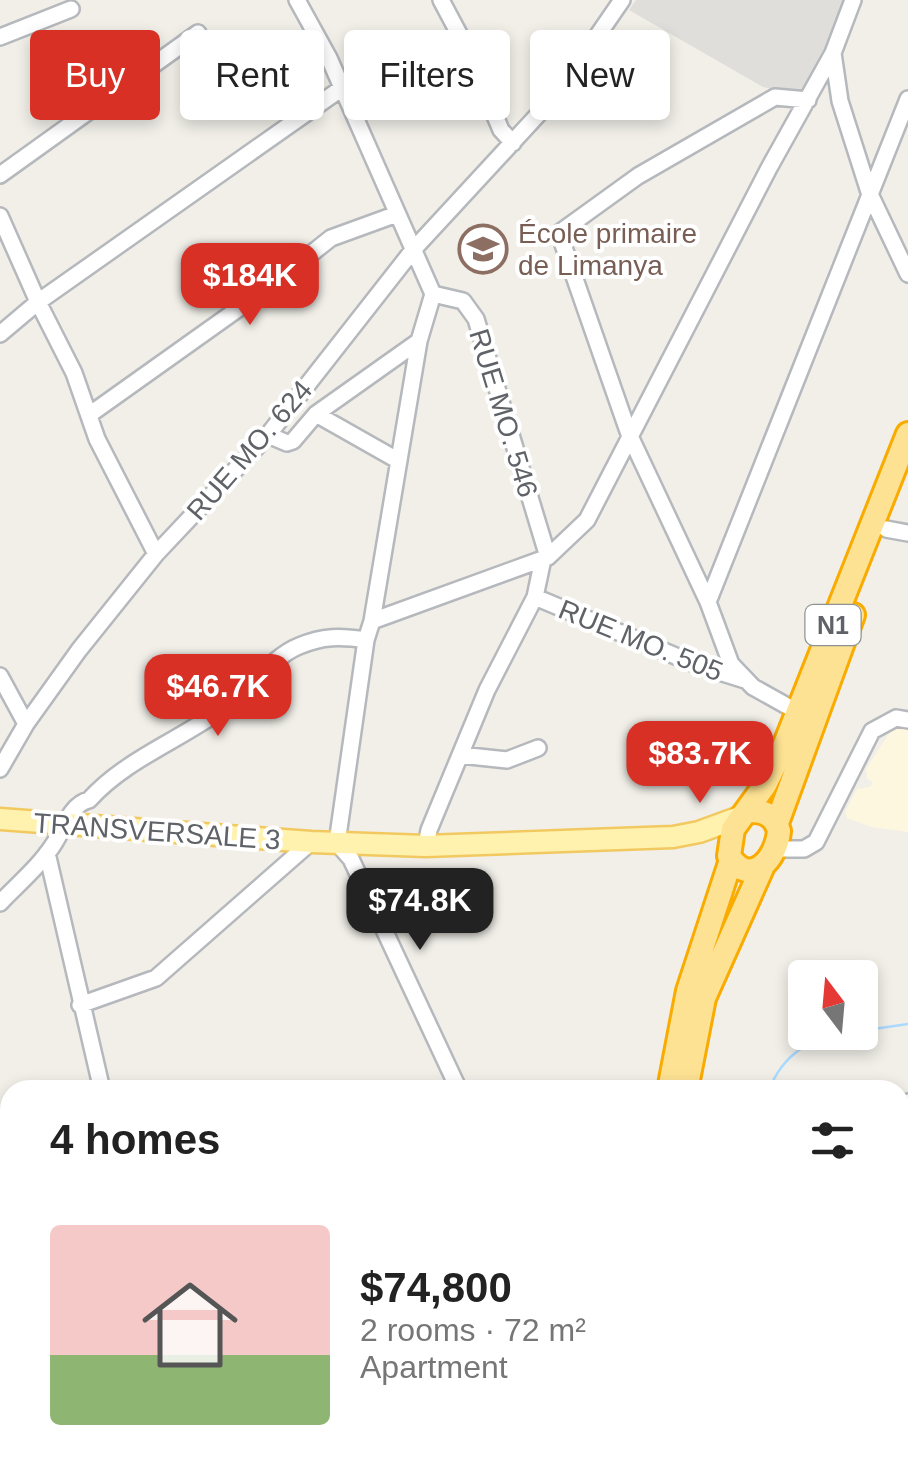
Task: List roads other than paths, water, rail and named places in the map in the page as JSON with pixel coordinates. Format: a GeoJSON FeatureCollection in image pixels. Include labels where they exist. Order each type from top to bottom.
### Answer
{"type":"FeatureCollection","features":[{"type":"Feature","properties":{"kind":"highway","name":"N1"},"geometry":{"type":"LineString","coordinates":[[777,823],[805,716],[908,434]]}},
{"type":"Feature","properties":{"kind":"highway","name":"N1"},"geometry":{"type":"LineString","coordinates":[[744,814],[805,716],[897,531],[908,476]]}},
{"type":"Feature","properties":{"kind":"highway"},"geometry":{"type":"LineString","coordinates":[[671,1080],[688,991],[730,858],[729,842],[744,814],[766,813],[777,823],[779,839],[704,998],[688,1080]]}},
{"type":"Feature","properties":{"kind":"highway"},"geometry":{"type":"LineString","coordinates":[[730,858],[742,870],[769,858]]}},
{"type":"Feature","properties":{"kind":"main road","name":"TRANSVERSALE 3"},"geometry":{"type":"LineString","coordinates":[[0,820],[311,842],[426,846],[673,836],[699,832],[744,814]]}},
{"type":"Feature","properties":{"kind":"main road","name":"TRANSVERSALE 3"},"geometry":{"type":"LineString","coordinates":[[673,836],[714,844],[730,858]]}},
{"type":"Feature","properties":{"kind":"street"},"geometry":{"type":"LineString","coordinates":[[297,0],[342,88],[433,294],[419,340],[366,640],[338,843],[350,858],[454,1080]]}},
{"type":"Feature","properties":{"kind":"street"},"geometry":{"type":"LineString","coordinates":[[442,0],[501,130],[513,142]]}},
{"type":"Feature","properties":{"kind":"street"},"geometry":{"type":"LineString","coordinates":[[600,0],[619,4]]}},
{"type":"Feature","properties":{"kind":"street"},"geometry":{"type":"LineString","coordinates":[[372,621],[545,558],[587,520],[833,53],[853,0]]}},
{"type":"Feature","properties":{"kind":"street","name":"RUE MO. 624"},"geometry":{"type":"LineString","coordinates":[[0,769],[26,724],[79,650],[156,554],[268,436],[413,250],[558,93],[619,4]]}},
{"type":"Feature","properties":{"kind":"street"},"geometry":{"type":"LineString","coordinates":[[0,38],[72,9]]}},
{"type":"Feature","properties":{"kind":"street"},"geometry":{"type":"LineString","coordinates":[[0,175],[180,45]]}},
{"type":"Feature","properties":{"kind":"street"},"geometry":{"type":"LineString","coordinates":[[833,53],[840,102],[870,192],[908,274]]}},
{"type":"Feature","properties":{"kind":"street"},"geometry":{"type":"LineString","coordinates":[[0,334],[38,302],[342,88]]}},
{"type":"Feature","properties":{"kind":"street"},"geometry":{"type":"LineString","coordinates":[[805,716],[747,681],[732,664],[708,602],[629,434],[559,233],[638,176],[775,97],[828,88],[840,102]]}},
{"type":"Feature","properties":{"kind":"street"},"geometry":{"type":"LineString","coordinates":[[708,602],[908,99]]}},
{"type":"Feature","properties":{"kind":"street"},"geometry":{"type":"LineString","coordinates":[[89,415],[331,238],[397,214]]}},
{"type":"Feature","properties":{"kind":"street"},"geometry":{"type":"LineString","coordinates":[[0,216],[74,372],[97,439],[156,554]]}},
{"type":"Feature","properties":{"kind":"street","name":"RUE MO. 546"},"geometry":{"type":"LineString","coordinates":[[433,294],[463,301],[476,319],[545,558]]}},
{"type":"Feature","properties":{"kind":"street"},"geometry":{"type":"LineString","coordinates":[[268,436],[293,441],[316,414],[419,340]]}},
{"type":"Feature","properties":{"kind":"street"},"geometry":{"type":"LineString","coordinates":[[316,414],[399,461]]}},
{"type":"Feature","properties":{"kind":"street"},"geometry":{"type":"LineString","coordinates":[[426,846],[429,830],[487,690],[534,597],[545,558]]}},
{"type":"Feature","properties":{"kind":"street","name":"RUE MO. 505"},"geometry":{"type":"LineString","coordinates":[[534,597],[697,666],[747,681]]}},
{"type":"Feature","properties":{"kind":"street"},"geometry":{"type":"LineString","coordinates":[[0,903],[48,853],[80,802],[89,800],[130,764],[187,734],[294,648],[332,635],[366,640]]}},
{"type":"Feature","properties":{"kind":"street"},"geometry":{"type":"LineString","coordinates":[[0,676],[26,724]]}},
{"type":"Feature","properties":{"kind":"street"},"geometry":{"type":"LineString","coordinates":[[769,858],[816,842],[872,730],[896,718],[908,720]]}},
{"type":"Feature","properties":{"kind":"street"},"geometry":{"type":"LineString","coordinates":[[460,755],[507,760],[538,748]]}},
{"type":"Feature","properties":{"kind":"street"},"geometry":{"type":"LineString","coordinates":[[80,1005],[156,978],[311,842]]}},
{"type":"Feature","properties":{"kind":"street"},"geometry":{"type":"LineString","coordinates":[[48,853],[99,1080]]}},
{"type":"Feature","properties":{"kind":"waterway"},"geometry":{"type":"LineString","coordinates":[[878,1028],[908,1024]]}},
{"type":"Feature","properties":{"kind":"waterway"},"geometry":{"type":"LineString","coordinates":[[774,1080],[799,1050]]}},
{"type":"Feature","properties":{"kind":"place","name":"École primaire de Limanya"},"geometry":{"type":"Point","coordinates":[483,249]}}]}
